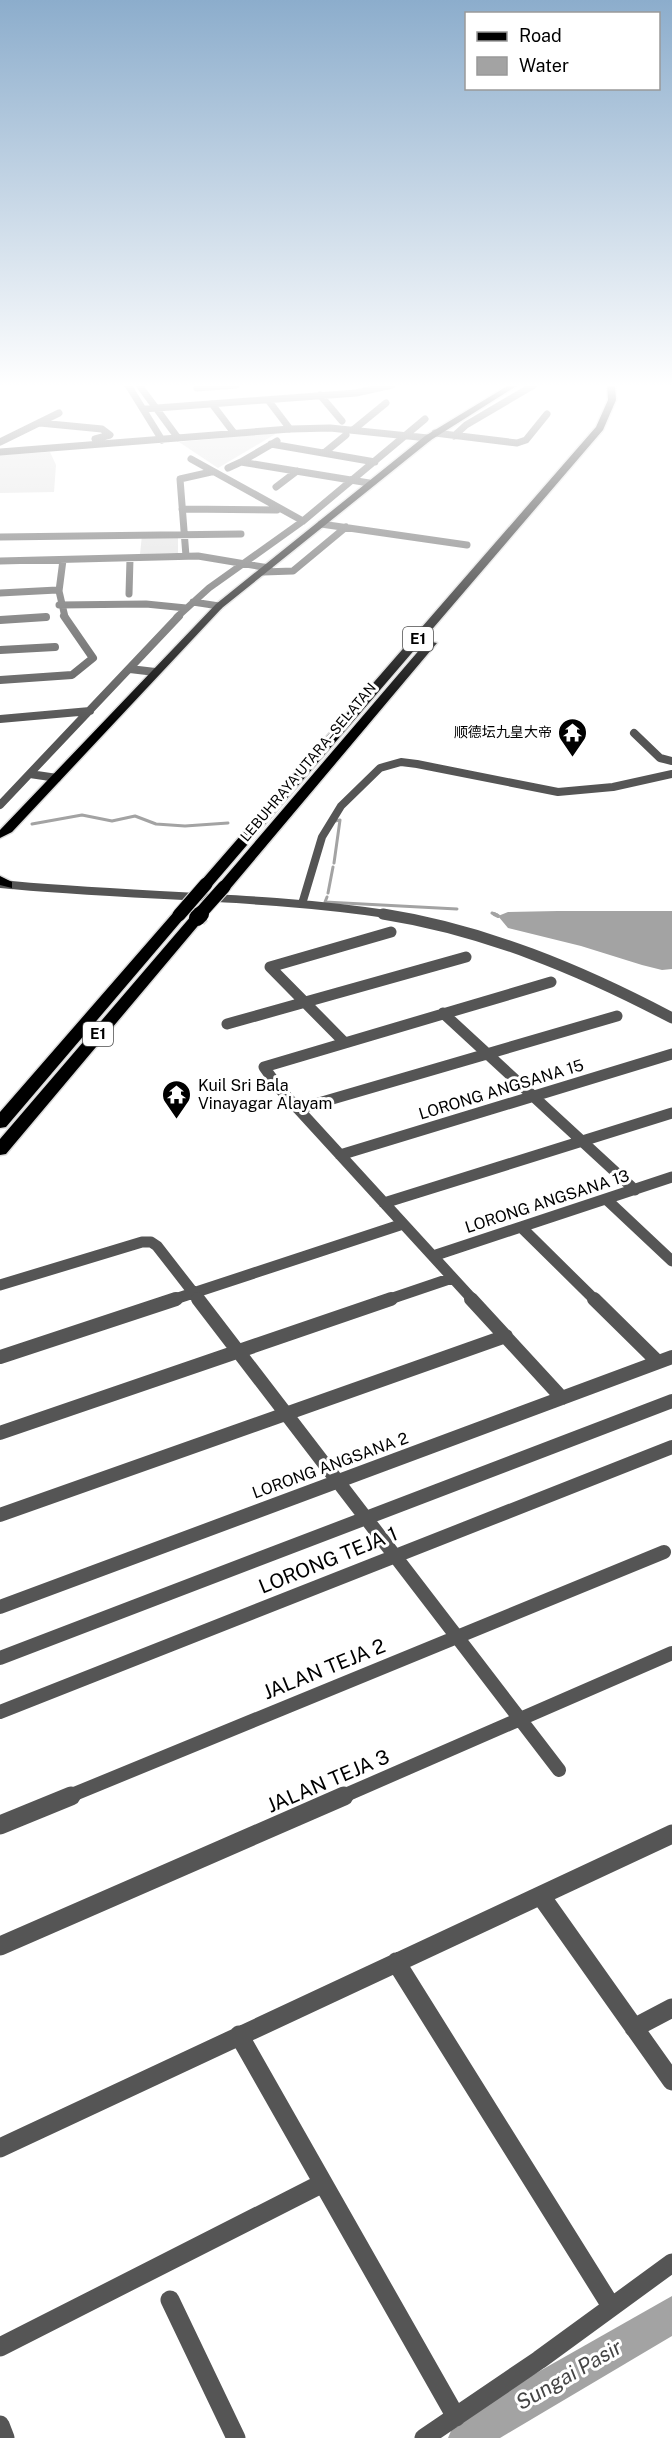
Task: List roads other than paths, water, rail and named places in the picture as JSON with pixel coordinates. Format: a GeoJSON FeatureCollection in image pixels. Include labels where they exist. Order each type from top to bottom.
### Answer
{"type":"FeatureCollection","features":[{"type":"Feature","properties":{"kind":"highway","name":"LEBUHRAYA UTARA–SELATAN"},"geometry":{"type":"LineString","coordinates":[[0,1123],[539,499]]}},
{"type":"Feature","properties":{"kind":"highway","name":"LEBUHRAYA UTARA–SELATAN"},"geometry":{"type":"LineString","coordinates":[[0,1150],[552,499]]}},
{"type":"Feature","properties":{"kind":"main road"},"geometry":{"type":"LineString","coordinates":[[0,846],[7,839],[4,833],[219,606],[351,499]]}},
{"type":"Feature","properties":{"kind":"street"},"geometry":{"type":"LineString","coordinates":[[181,499],[186,556]]}},
{"type":"Feature","properties":{"kind":"street"},"geometry":{"type":"LineString","coordinates":[[260,499],[303,521]]}},
{"type":"Feature","properties":{"kind":"street"},"geometry":{"type":"LineString","coordinates":[[0,805],[186,608],[330,499]]}},
{"type":"Feature","properties":{"kind":"street"},"geometry":{"type":"LineString","coordinates":[[182,509],[280,510]]}},
{"type":"Feature","properties":{"kind":"street"},"geometry":{"type":"LineString","coordinates":[[332,515],[334,521],[345,527]]}},
{"type":"Feature","properties":{"kind":"street"},"geometry":{"type":"LineString","coordinates":[[321,524],[467,545]]}},
{"type":"Feature","properties":{"kind":"street"},"geometry":{"type":"LineString","coordinates":[[310,533],[345,527]]}},
{"type":"Feature","properties":{"kind":"street"},"geometry":{"type":"LineString","coordinates":[[0,561],[186,556],[245,563],[266,570],[293,571],[345,527]]}},
{"type":"Feature","properties":{"kind":"street"},"geometry":{"type":"LineString","coordinates":[[0,537],[184,532],[241,534]]}},
{"type":"Feature","properties":{"kind":"street"},"geometry":{"type":"LineString","coordinates":[[129,594],[130,559]]}},
{"type":"Feature","properties":{"kind":"street"},"geometry":{"type":"LineString","coordinates":[[0,680],[72,675],[93,658],[73,631],[59,605],[57,590],[63,560]]}},
{"type":"Feature","properties":{"kind":"street"},"geometry":{"type":"LineString","coordinates":[[0,593],[57,590]]}},
{"type":"Feature","properties":{"kind":"street"},"geometry":{"type":"LineString","coordinates":[[193,602],[219,606]]}},
{"type":"Feature","properties":{"kind":"street"},"geometry":{"type":"LineString","coordinates":[[59,605],[146,604],[186,608]]}},
{"type":"Feature","properties":{"kind":"street"},"geometry":{"type":"LineString","coordinates":[[0,620],[46,617]]}},
{"type":"Feature","properties":{"kind":"street"},"geometry":{"type":"LineString","coordinates":[[0,651],[56,646]]}},
{"type":"Feature","properties":{"kind":"street"},"geometry":{"type":"LineString","coordinates":[[130,669],[155,672]]}},
{"type":"Feature","properties":{"kind":"street"},"geometry":{"type":"LineString","coordinates":[[0,719],[90,711]]}},
{"type":"Feature","properties":{"kind":"street"},"geometry":{"type":"LineString","coordinates":[[634,733],[660,758],[672,760]]}},
{"type":"Feature","properties":{"kind":"street"},"geometry":{"type":"LineString","coordinates":[[302,904],[322,837],[333,815],[386,765],[401,762],[417,764],[558,792],[614,787],[672,774]]}},
{"type":"Feature","properties":{"kind":"street"},"geometry":{"type":"LineString","coordinates":[[33,771],[60,775]]}},
{"type":"Feature","properties":{"kind":"street"},"geometry":{"type":"LineString","coordinates":[[2,885],[48,891],[302,904],[396,916],[481,937],[606,982],[672,1018]]}},
{"type":"Feature","properties":{"kind":"street"},"geometry":{"type":"LineString","coordinates":[[344,1042],[270,967],[391,932]]}},
{"type":"Feature","properties":{"kind":"street"},"geometry":{"type":"LineString","coordinates":[[227,1024],[466,957]]}},
{"type":"Feature","properties":{"kind":"street"},"geometry":{"type":"LineString","coordinates":[[551,982],[264,1067],[265,1072],[298,1109],[562,1398]]}},
{"type":"Feature","properties":{"kind":"street"},"geometry":{"type":"LineString","coordinates":[[443,1013],[634,1190]]}},
{"type":"Feature","properties":{"kind":"street"},"geometry":{"type":"LineString","coordinates":[[298,1109],[617,1016]]}},
{"type":"Feature","properties":{"kind":"street","name":"LORONG ANGSANA 15"},"geometry":{"type":"LineString","coordinates":[[340,1155],[672,1054]]}},
{"type":"Feature","properties":{"kind":"street"},"geometry":{"type":"LineString","coordinates":[[384,1203],[672,1113]]}},
{"type":"Feature","properties":{"kind":"street","name":"LORONG ANGSANA 13"},"geometry":{"type":"LineString","coordinates":[[433,1256],[672,1177]]}},
{"type":"Feature","properties":{"kind":"street"},"geometry":{"type":"LineString","coordinates":[[606,1199],[672,1261]]}},
{"type":"Feature","properties":{"kind":"street"},"geometry":{"type":"LineString","coordinates":[[0,1356],[403,1224]]}},
{"type":"Feature","properties":{"kind":"street"},"geometry":{"type":"LineString","coordinates":[[521,1227],[658,1362]]}},
{"type":"Feature","properties":{"kind":"street"},"geometry":{"type":"LineString","coordinates":[[0,1285],[142,1242],[151,1242],[157,1246],[559,1770]]}},
{"type":"Feature","properties":{"kind":"street"},"geometry":{"type":"LineString","coordinates":[[0,1432],[453,1278]]}},
{"type":"Feature","properties":{"kind":"street"},"geometry":{"type":"LineString","coordinates":[[0,1515],[506,1336]]}},
{"type":"Feature","properties":{"kind":"street","name":"LORONG ANGSANA 2"},"geometry":{"type":"LineString","coordinates":[[0,1607],[672,1357]]}},
{"type":"Feature","properties":{"kind":"street"},"geometry":{"type":"LineString","coordinates":[[0,1658],[672,1401]]}},
{"type":"Feature","properties":{"kind":"street","name":"LORONG TEJA 1"},"geometry":{"type":"LineString","coordinates":[[0,1712],[672,1447]]}},
{"type":"Feature","properties":{"kind":"street","name":"JALAN TEJA 2"},"geometry":{"type":"LineString","coordinates":[[0,1825],[664,1552]]}},
{"type":"Feature","properties":{"kind":"street","name":"JALAN TEJA 3"},"geometry":{"type":"LineString","coordinates":[[0,1946],[672,1653]]}},
{"type":"Feature","properties":{"kind":"street"},"geometry":{"type":"LineString","coordinates":[[0,2148],[672,1834]]}},
{"type":"Feature","properties":{"kind":"street"},"geometry":{"type":"LineString","coordinates":[[541,1896],[672,2080]]}},
{"type":"Feature","properties":{"kind":"street"},"geometry":{"type":"LineString","coordinates":[[396,1962],[611,2306]]}},
{"type":"Feature","properties":{"kind":"street"},"geometry":{"type":"LineString","coordinates":[[634,2028],[672,2007]]}},
{"type":"Feature","properties":{"kind":"street"},"geometry":{"type":"LineString","coordinates":[[239,2035],[456,2417]]}},
{"type":"Feature","properties":{"kind":"street"},"geometry":{"type":"LineString","coordinates":[[0,2348],[323,2183]]}},
{"type":"Feature","properties":{"kind":"street"},"geometry":{"type":"LineString","coordinates":[[424,2438],[672,2263]]}},
{"type":"Feature","properties":{"kind":"street"},"geometry":{"type":"LineString","coordinates":[[170,2300],[236,2438]]}},
{"type":"Feature","properties":{"kind":"street"},"geometry":{"type":"LineString","coordinates":[[0,2425],[5,2438]]}},
{"type":"Feature","properties":{"kind":"water"},"geometry":{"type":"Polygon","coordinates":[[[672,911],[672,969],[662,970],[642,965],[581,946],[508,928],[498,916],[508,912],[672,911]]]}},
{"type":"Feature","properties":{"kind":"waterway"},"geometry":{"type":"LineString","coordinates":[[32,824],[82,815],[112,821],[135,816],[156,824],[185,826],[228,823]]}},
{"type":"Feature","properties":{"kind":"waterway"},"geometry":{"type":"LineString","coordinates":[[334,863],[340,820],[335,821]]}},
{"type":"Feature","properties":{"kind":"waterway"},"geometry":{"type":"LineString","coordinates":[[328,893],[333,867]]}},
{"type":"Feature","properties":{"kind":"waterway"},"geometry":{"type":"LineString","coordinates":[[327,897],[325,902],[457,909]]}},
{"type":"Feature","properties":{"kind":"waterway"},"geometry":{"type":"LineString","coordinates":[[492,913],[497,915]]}},
{"type":"Feature","properties":{"kind":"waterway"},"geometry":{"type":"LineString","coordinates":[[494,914],[498,916]]}},
{"type":"Feature","properties":{"kind":"waterway","name":"Sungai Pasir"},"geometry":{"type":"LineString","coordinates":[[468,2438],[492,2420],[672,2315]]}},
{"type":"Feature","properties":{"kind":"place","name":"顺德坛九皇大帝"},"geometry":{"type":"Point","coordinates":[573,758]}},
{"type":"Feature","properties":{"kind":"place","name":"Kuil Sri Bala Vinayagar Alayam"},"geometry":{"type":"Point","coordinates":[177,1120]}}]}
